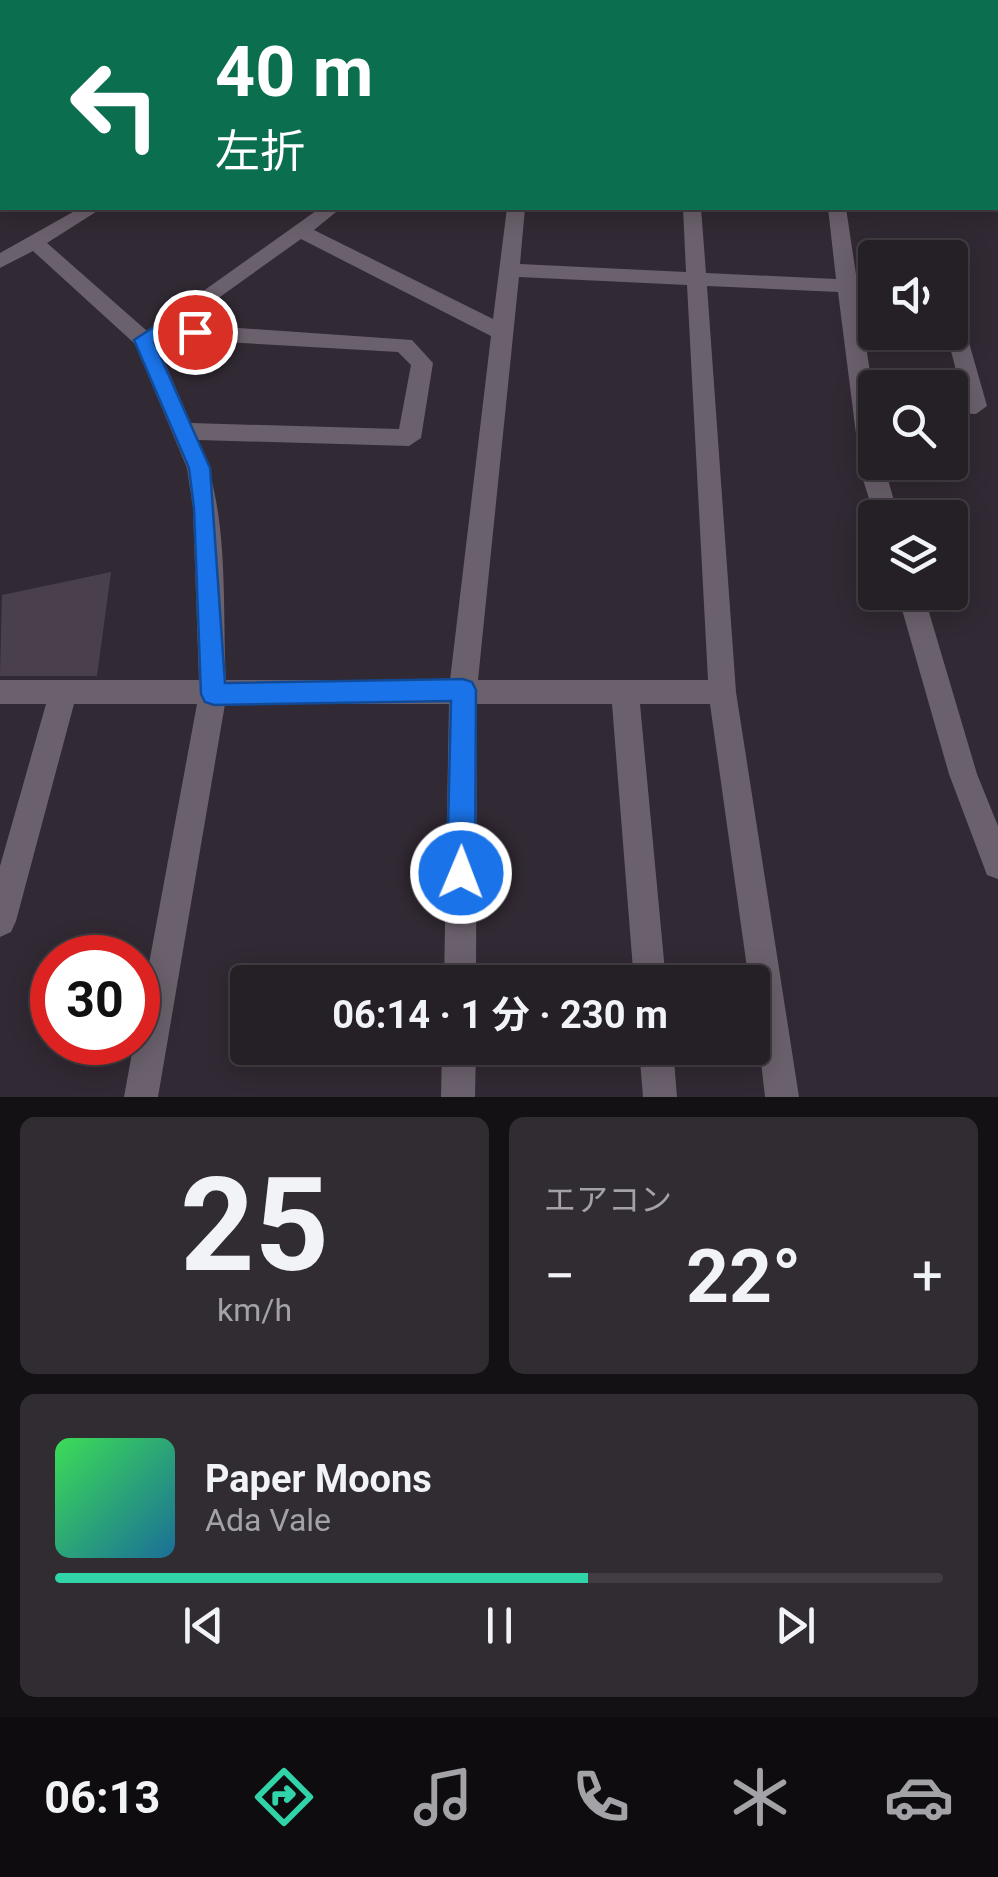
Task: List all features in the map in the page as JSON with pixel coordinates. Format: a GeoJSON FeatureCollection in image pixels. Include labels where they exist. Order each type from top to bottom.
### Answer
{"type":"FeatureCollection","features":[{"type":"Feature","properties":{"kind":"street"},"geometry":{"type":"LineString","coordinates":[[0,262],[90,210]]}},
{"type":"Feature","properties":{"kind":"street"},"geometry":{"type":"LineString","coordinates":[[152,335],[329,210]]}},
{"type":"Feature","properties":{"kind":"street"},"geometry":{"type":"LineString","coordinates":[[460,965],[463,690],[516,210]]}},
{"type":"Feature","properties":{"kind":"street"},"geometry":{"type":"LineString","coordinates":[[692,210],[722,692],[782,1097]]}},
{"type":"Feature","properties":{"kind":"street"},"geometry":{"type":"LineString","coordinates":[[836,210],[863,370]]}},
{"type":"Feature","properties":{"kind":"street"},"geometry":{"type":"LineString","coordinates":[[300,231],[500,332]]}},
{"type":"Feature","properties":{"kind":"street"},"geometry":{"type":"LineString","coordinates":[[35,243],[152,335],[183,431],[200,468],[205,508],[214,694],[141,1097]]}},
{"type":"Feature","properties":{"kind":"street"},"geometry":{"type":"LineString","coordinates":[[510,270],[850,286]]}},
{"type":"Feature","properties":{"kind":"street"},"geometry":{"type":"LineString","coordinates":[[152,335],[404,345],[422,362],[409,438],[183,431]]}},
{"type":"Feature","properties":{"kind":"street"},"geometry":{"type":"LineString","coordinates":[[857,338],[960,344],[967,370]]}},
{"type":"Feature","properties":{"kind":"street"},"geometry":{"type":"LineString","coordinates":[[968,375],[976,406],[968,406]]}},
{"type":"Feature","properties":{"kind":"street"},"geometry":{"type":"LineString","coordinates":[[915,610],[963,774],[998,864]]}},
{"type":"Feature","properties":{"kind":"street"},"geometry":{"type":"LineString","coordinates":[[625,690],[649,965]]}},
{"type":"Feature","properties":{"kind":"street"},"geometry":{"type":"LineString","coordinates":[[0,692],[722,692]]}},
{"type":"Feature","properties":{"kind":"street"},"geometry":{"type":"LineString","coordinates":[[0,921],[63,693]]}},
{"type":"Feature","properties":{"kind":"street"},"geometry":{"type":"LineString","coordinates":[[458,1097],[459,1065]]}},
{"type":"Feature","properties":{"kind":"street"},"geometry":{"type":"LineString","coordinates":[[657,1065],[660,1097]]}},
{"type":"Feature","properties":{"kind":"building"},"geometry":{"type":"Polygon","coordinates":[[[111,572],[97,676],[0,676],[2,595],[111,572]]]}},
{"type":"Feature","properties":{"kind":"route"},"geometry":{"type":"LineString","coordinates":[[195,332],[160,330],[144,340],[200,468],[214,694],[463,690],[461,873]]}}]}
